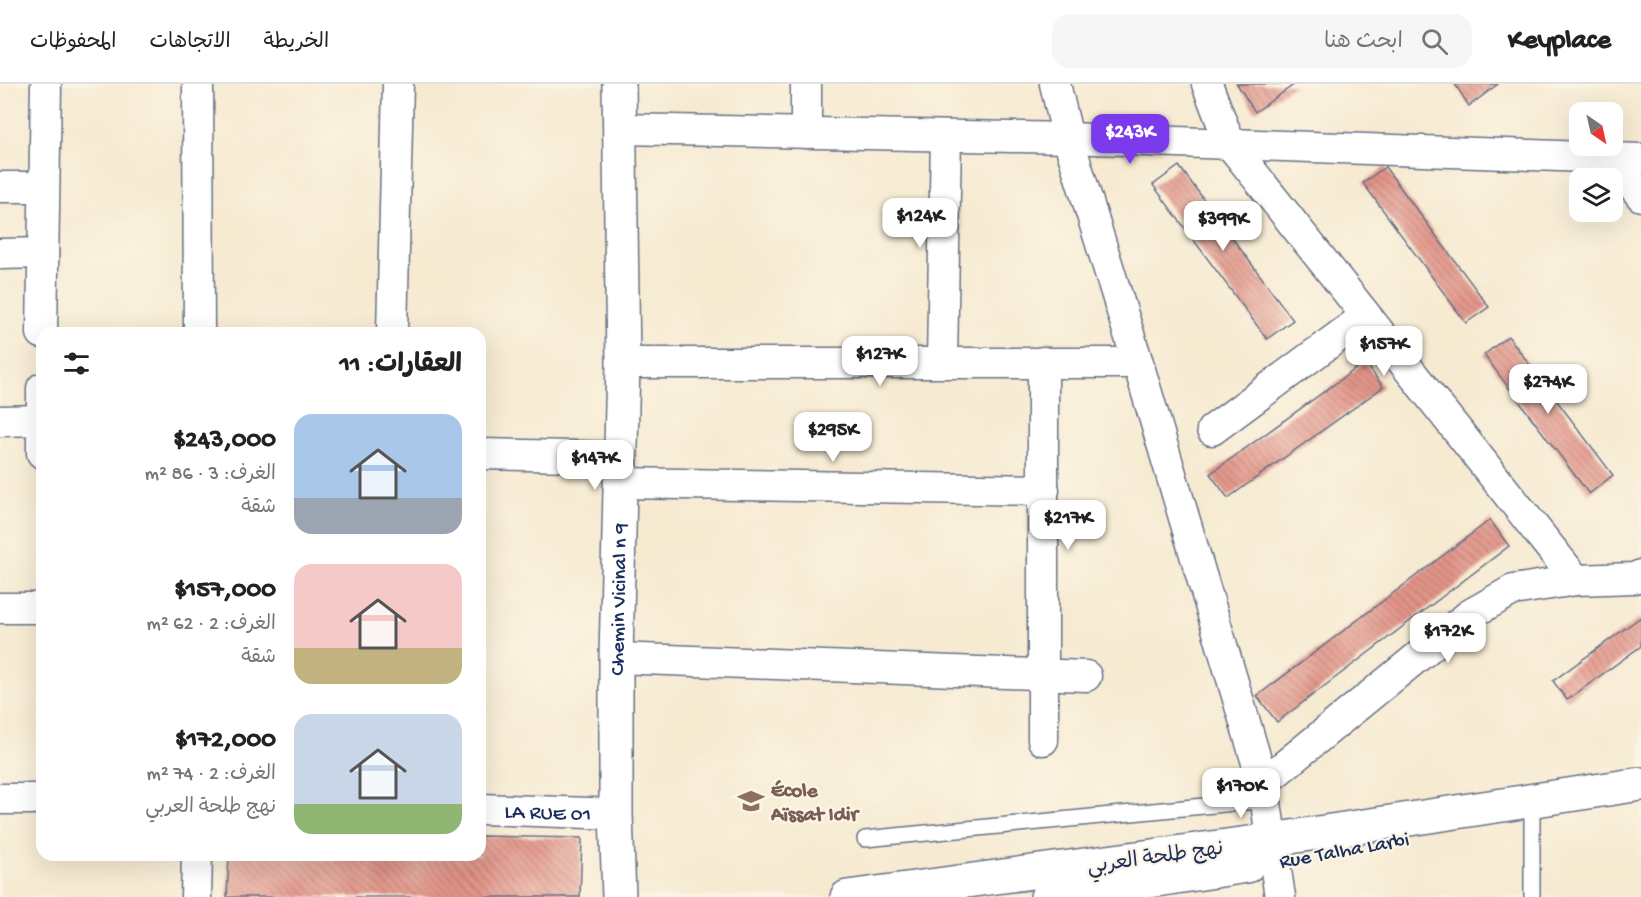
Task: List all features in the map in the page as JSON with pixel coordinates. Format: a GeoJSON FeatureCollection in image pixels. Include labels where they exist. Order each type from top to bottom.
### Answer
{"type":"FeatureCollection","features":[{"type":"Feature","properties":{"kind":"street"},"geometry":{"type":"LineString","coordinates":[[42,327],[46,84]]}},
{"type":"Feature","properties":{"kind":"street"},"geometry":{"type":"LineString","coordinates":[[198,84],[199,327]]}},
{"type":"Feature","properties":{"kind":"street"},"geometry":{"type":"LineString","coordinates":[[392,327],[398,84]]}},
{"type":"Feature","properties":{"kind":"street","name":"Chemin Vicinal n 9"},"geometry":{"type":"LineString","coordinates":[[619,84],[623,363],[616,658],[616,814],[619,897]]}},
{"type":"Feature","properties":{"kind":"street"},"geometry":{"type":"LineString","coordinates":[[806,84],[806,133]]}},
{"type":"Feature","properties":{"kind":"street"},"geometry":{"type":"LineString","coordinates":[[1054,84],[1068,138],[1138,363],[1264,792],[1280,897]]}},
{"type":"Feature","properties":{"kind":"street"},"geometry":{"type":"LineString","coordinates":[[1207,84],[1230,144],[1576,580]]}},
{"type":"Feature","properties":{"kind":"street"},"geometry":{"type":"LineString","coordinates":[[620,129],[1068,138],[1627,158],[1641,196]]}},
{"type":"Feature","properties":{"kind":"street"},"geometry":{"type":"LineString","coordinates":[[942,362],[946,136]]}},
{"type":"Feature","properties":{"kind":"street"},"geometry":{"type":"LineString","coordinates":[[0,187],[43,187]]}},
{"type":"Feature","properties":{"kind":"street"},"geometry":{"type":"LineString","coordinates":[[0,254],[43,253]]}},
{"type":"Feature","properties":{"kind":"street"},"geometry":{"type":"LineString","coordinates":[[1212,430],[1366,316]]}},
{"type":"Feature","properties":{"kind":"street"},"geometry":{"type":"LineString","coordinates":[[1043,362],[1043,740]]}},
{"type":"Feature","properties":{"kind":"street"},"geometry":{"type":"LineString","coordinates":[[623,363],[1138,363]]}},
{"type":"Feature","properties":{"kind":"street"},"geometry":{"type":"LineString","coordinates":[[0,421],[36,420]]}},
{"type":"Feature","properties":{"kind":"street"},"geometry":{"type":"LineString","coordinates":[[486,455],[621,470],[1044,490]]}},
{"type":"Feature","properties":{"kind":"street"},"geometry":{"type":"LineString","coordinates":[[1264,792],[1469,615],[1513,590],[1576,580],[1634,578],[1641,575]]}},
{"type":"Feature","properties":{"kind":"street"},"geometry":{"type":"LineString","coordinates":[[0,608],[36,608]]}},
{"type":"Feature","properties":{"kind":"street"},"geometry":{"type":"LineString","coordinates":[[616,658],[1086,676]]}},
{"type":"Feature","properties":{"kind":"street"},"geometry":{"type":"LineString","coordinates":[[1533,808],[1641,784]]}},
{"type":"Feature","properties":{"kind":"street","name":"Rue Talha Larbi"},"geometry":{"type":"LineString","coordinates":[[1047,897],[1272,851],[1533,808],[1641,797]]}},
{"type":"Feature","properties":{"kind":"street"},"geometry":{"type":"LineString","coordinates":[[0,799],[36,799]]}},
{"type":"Feature","properties":{"kind":"street","name":"LA RUE 01"},"geometry":{"type":"LineString","coordinates":[[486,809],[616,814]]}},
{"type":"Feature","properties":{"kind":"street","name":"نهج طلحة العربي"},"geometry":{"type":"LineString","coordinates":[[847,897],[1272,851]]}},
{"type":"Feature","properties":{"kind":"street"},"geometry":{"type":"LineString","coordinates":[[196,897],[197,861]]}},
{"type":"Feature","properties":{"kind":"lane"},"geometry":{"type":"LineString","coordinates":[[866,839],[1264,792]]}},
{"type":"Feature","properties":{"kind":"lane"},"geometry":{"type":"LineString","coordinates":[[1532,897],[1533,808]]}},
{"type":"Feature","properties":{"kind":"building"},"geometry":{"type":"Polygon","coordinates":[[[1237,84],[1295,84],[1255,112],[1237,84]]]}},
{"type":"Feature","properties":{"kind":"building"},"geometry":{"type":"Polygon","coordinates":[[[1455,84],[1498,84],[1469,106],[1455,84]]]}},
{"type":"Feature","properties":{"kind":"building"},"geometry":{"type":"Polygon","coordinates":[[[1179,166],[1293,320],[1267,339],[1153,185],[1179,166]]]}},
{"type":"Feature","properties":{"kind":"building"},"geometry":{"type":"Polygon","coordinates":[[[1385,167],[1489,307],[1466,323],[1363,183],[1385,167]]]}},
{"type":"Feature","properties":{"kind":"building"},"geometry":{"type":"Polygon","coordinates":[[[1508,336],[1613,475],[1589,494],[1484,355],[1508,336]]]}},
{"type":"Feature","properties":{"kind":"building"},"geometry":{"type":"Polygon","coordinates":[[[1365,362],[1383,387],[1228,498],[1210,474],[1365,362]]]}},
{"type":"Feature","properties":{"kind":"building"},"geometry":{"type":"Polygon","coordinates":[[[1490,520],[1509,546],[1277,722],[1257,696],[1490,520]]]}},
{"type":"Feature","properties":{"kind":"building"},"geometry":{"type":"Polygon","coordinates":[[[1641,617],[1641,646],[1567,700],[1553,681],[1641,617]]]}},
{"type":"Feature","properties":{"kind":"building"},"geometry":{"type":"Polygon","coordinates":[[[486,836],[582,838],[580,897],[227,897],[229,861],[486,861],[486,836]]]}},
{"type":"Feature","properties":{"kind":"place","name":"École Aïssat Idir"},"geometry":{"type":"Point","coordinates":[751,801]}}]}
